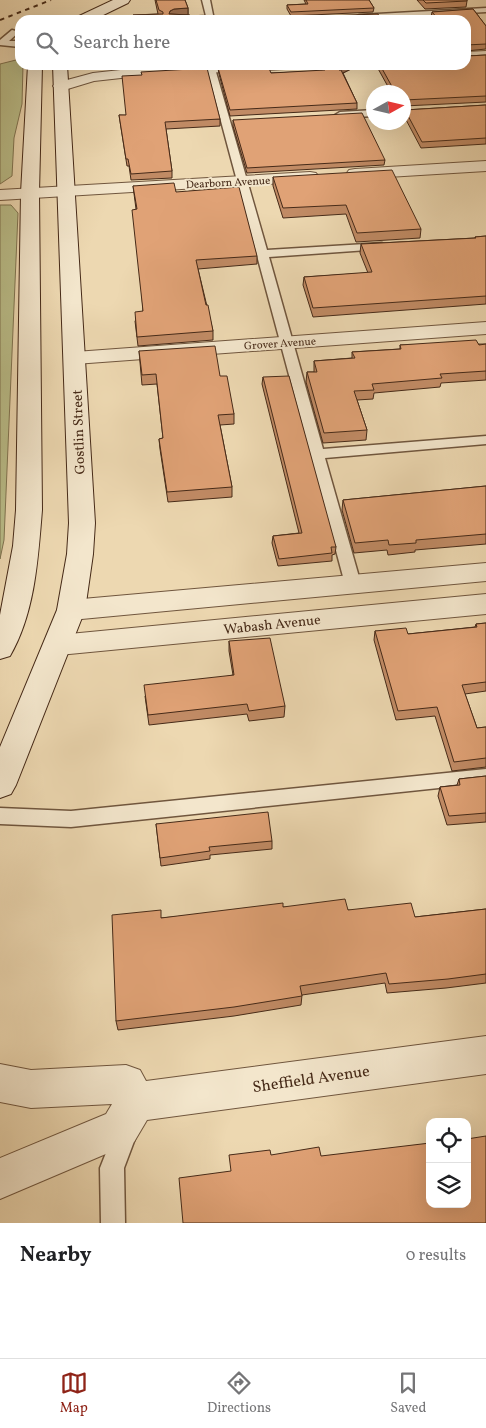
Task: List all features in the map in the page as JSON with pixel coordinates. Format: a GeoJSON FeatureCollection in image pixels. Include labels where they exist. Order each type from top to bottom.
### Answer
{"type":"FeatureCollection","features":[{"type":"Feature","properties":{"kind":"main road"},"geometry":{"type":"LineString","coordinates":[[91,15],[123,0]]}},
{"type":"Feature","properties":{"kind":"main road"},"geometry":{"type":"LineString","coordinates":[[471,56],[486,55]]}},
{"type":"Feature","properties":{"kind":"main road"},"geometry":{"type":"LineString","coordinates":[[0,649],[14,614],[26,546],[29,510],[30,193],[35,70]]}},
{"type":"Feature","properties":{"kind":"main road"},"geometry":{"type":"LineString","coordinates":[[60,73],[93,77],[167,70]]}},
{"type":"Feature","properties":{"kind":"main road","name":"Gostlin Street"},"geometry":{"type":"LineString","coordinates":[[0,785],[59,645],[71,610],[80,554],[82,523],[60,73]]}},
{"type":"Feature","properties":{"kind":"main road","name":"Dearborn Avenue"},"geometry":{"type":"LineString","coordinates":[[0,195],[486,166]]}},
{"type":"Feature","properties":{"kind":"main road","name":"Grover Avenue"},"geometry":{"type":"LineString","coordinates":[[74,358],[486,328]]}},
{"type":"Feature","properties":{"kind":"main road"},"geometry":{"type":"LineString","coordinates":[[71,610],[486,572]]}},
{"type":"Feature","properties":{"kind":"main road","name":"Wabash Avenue"},"geometry":{"type":"LineString","coordinates":[[59,645],[486,604]]}},
{"type":"Feature","properties":{"kind":"main road","name":"Sheffield Avenue"},"geometry":{"type":"LineString","coordinates":[[136,1102],[486,1055]]}},
{"type":"Feature","properties":{"kind":"main road"},"geometry":{"type":"LineString","coordinates":[[0,1083],[31,1089],[126,1084],[136,1102],[120,1128],[0,1179]]}},
{"type":"Feature","properties":{"kind":"lane"},"geometry":{"type":"LineString","coordinates":[[206,0],[210,15]]}},
{"type":"Feature","properties":{"kind":"lane"},"geometry":{"type":"LineString","coordinates":[[389,15],[486,10]]}},
{"type":"Feature","properties":{"kind":"lane"},"geometry":{"type":"LineString","coordinates":[[1,44],[15,32]]}},
{"type":"Feature","properties":{"kind":"lane"},"geometry":{"type":"LineString","coordinates":[[1,44],[15,44]]}},
{"type":"Feature","properties":{"kind":"lane"},"geometry":{"type":"LineString","coordinates":[[211,70],[230,121],[242,181],[353,584]]}},
{"type":"Feature","properties":{"kind":"lane"},"geometry":{"type":"LineString","coordinates":[[334,115],[366,113]]}},
{"type":"Feature","properties":{"kind":"lane"},"geometry":{"type":"LineString","coordinates":[[262,254],[398,245]]}},
{"type":"Feature","properties":{"kind":"lane"},"geometry":{"type":"LineString","coordinates":[[318,454],[486,440]]}},
{"type":"Feature","properties":{"kind":"lane"},"geometry":{"type":"LineString","coordinates":[[0,816],[71,819],[486,776]]}},
{"type":"Feature","properties":{"kind":"lane"},"geometry":{"type":"LineString","coordinates":[[113,1223],[112,1168],[136,1102]]}},
{"type":"Feature","properties":{"kind":"green space"},"geometry":{"type":"Polygon","coordinates":[[[15,60],[15,70],[23,70],[22,104],[14,138],[12,176],[0,184],[0,64],[15,60]]]}},
{"type":"Feature","properties":{"kind":"green space"},"geometry":{"type":"Polygon","coordinates":[[[0,205],[11,205],[18,213],[4,540],[0,559],[0,205]]]}},
{"type":"Feature","properties":{"kind":"building"},"geometry":{"type":"Polygon","coordinates":[[[156,0],[185,0],[188,8],[174,9],[169,14],[190,15],[133,15],[163,14],[159,10],[156,0]]]}},
{"type":"Feature","properties":{"kind":"building"},"geometry":{"type":"Polygon","coordinates":[[[306,0],[369,0],[374,8],[291,12],[287,5],[308,4],[306,0]]]}},
{"type":"Feature","properties":{"kind":"building"},"geometry":{"type":"Polygon","coordinates":[[[423,0],[467,0],[467,1],[426,3],[423,0]]]}},
{"type":"Feature","properties":{"kind":"building"},"geometry":{"type":"Polygon","coordinates":[[[473,9],[486,26],[486,44],[471,45],[471,15],[435,15],[432,12],[473,9]]]}},
{"type":"Feature","properties":{"kind":"building"},"geometry":{"type":"Polygon","coordinates":[[[486,55],[486,96],[411,100],[411,85],[391,85],[383,70],[471,70],[471,56],[486,55]]]}},
{"type":"Feature","properties":{"kind":"building"},"geometry":{"type":"Polygon","coordinates":[[[208,70],[220,119],[165,122],[172,171],[131,174],[128,159],[126,159],[119,115],[126,115],[122,76],[142,75],[141,72],[208,70]]]}},
{"type":"Feature","properties":{"kind":"building"},"geometry":{"type":"Polygon","coordinates":[[[219,70],[270,70],[271,73],[341,70],[357,103],[230,110],[219,70]]]}},
{"type":"Feature","properties":{"kind":"building"},"geometry":{"type":"Polygon","coordinates":[[[486,105],[486,138],[422,142],[411,121],[411,110],[486,105]]]}},
{"type":"Feature","properties":{"kind":"building"},"geometry":{"type":"Polygon","coordinates":[[[362,113],[366,121],[366,130],[370,130],[385,160],[247,168],[233,120],[362,113]]]}},
{"type":"Feature","properties":{"kind":"building"},"geometry":{"type":"Polygon","coordinates":[[[392,170],[421,229],[357,233],[346,205],[283,208],[273,177],[392,170]]]}},
{"type":"Feature","properties":{"kind":"building"},"geometry":{"type":"Polygon","coordinates":[[[174,183],[176,192],[239,187],[257,256],[196,260],[213,331],[137,337],[135,312],[143,311],[132,210],[137,209],[133,186],[174,183]]]}},
{"type":"Feature","properties":{"kind":"building"},"geometry":{"type":"Polygon","coordinates":[[[486,236],[486,296],[313,308],[304,277],[372,272],[361,244],[486,236]]]}},
{"type":"Feature","properties":{"kind":"building"},"geometry":{"type":"Polygon","coordinates":[[[476,340],[479,345],[486,344],[486,371],[440,374],[442,378],[372,384],[374,390],[354,391],[367,430],[324,433],[307,372],[317,372],[314,361],[355,358],[352,352],[401,349],[400,345],[476,340]]]}},
{"type":"Feature","properties":{"kind":"building"},"geometry":{"type":"Polygon","coordinates":[[[215,346],[220,376],[227,376],[234,414],[218,415],[232,487],[167,492],[159,439],[163,438],[156,374],[142,375],[139,351],[215,346]]]}},
{"type":"Feature","properties":{"kind":"building"},"geometry":{"type":"Polygon","coordinates":[[[289,376],[336,547],[331,547],[332,553],[279,559],[273,536],[302,533],[263,377],[289,376]]]}},
{"type":"Feature","properties":{"kind":"building"},"geometry":{"type":"Polygon","coordinates":[[[486,486],[486,534],[416,540],[416,543],[389,545],[388,540],[355,543],[343,500],[486,486]]]}},
{"type":"Feature","properties":{"kind":"building"},"geometry":{"type":"Polygon","coordinates":[[[486,623],[486,682],[462,685],[477,728],[486,727],[486,758],[454,762],[437,707],[398,711],[375,631],[406,628],[408,634],[477,627],[476,624],[486,623]]]}},
{"type":"Feature","properties":{"kind":"building"},"geometry":{"type":"Polygon","coordinates":[[[270,638],[285,706],[249,711],[247,704],[148,715],[144,685],[234,675],[229,641],[270,638]]]}},
{"type":"Feature","properties":{"kind":"building"},"geometry":{"type":"Polygon","coordinates":[[[486,776],[486,813],[449,816],[440,787],[460,785],[459,779],[486,776]]]}},
{"type":"Feature","properties":{"kind":"building"},"geometry":{"type":"Polygon","coordinates":[[[268,812],[272,841],[209,847],[210,851],[160,858],[156,824],[268,812]]]}},
{"type":"Feature","properties":{"kind":"building"},"geometry":{"type":"Polygon","coordinates":[[[345,899],[348,910],[411,903],[415,917],[486,909],[486,974],[389,984],[386,973],[300,986],[302,996],[234,1007],[116,1021],[112,915],[161,910],[161,918],[283,903],[283,907],[345,899]]]}},
{"type":"Feature","properties":{"kind":"building"},"geometry":{"type":"Polygon","coordinates":[[[486,1136],[486,1223],[183,1223],[179,1178],[231,1171],[229,1155],[270,1150],[271,1155],[319,1147],[321,1156],[426,1143],[426,1208],[471,1208],[471,1138],[486,1136]]]}},
{"type":"Feature","properties":{"kind":"railway"},"geometry":{"type":"LineString","coordinates":[[0,20],[51,0]]}}]}
